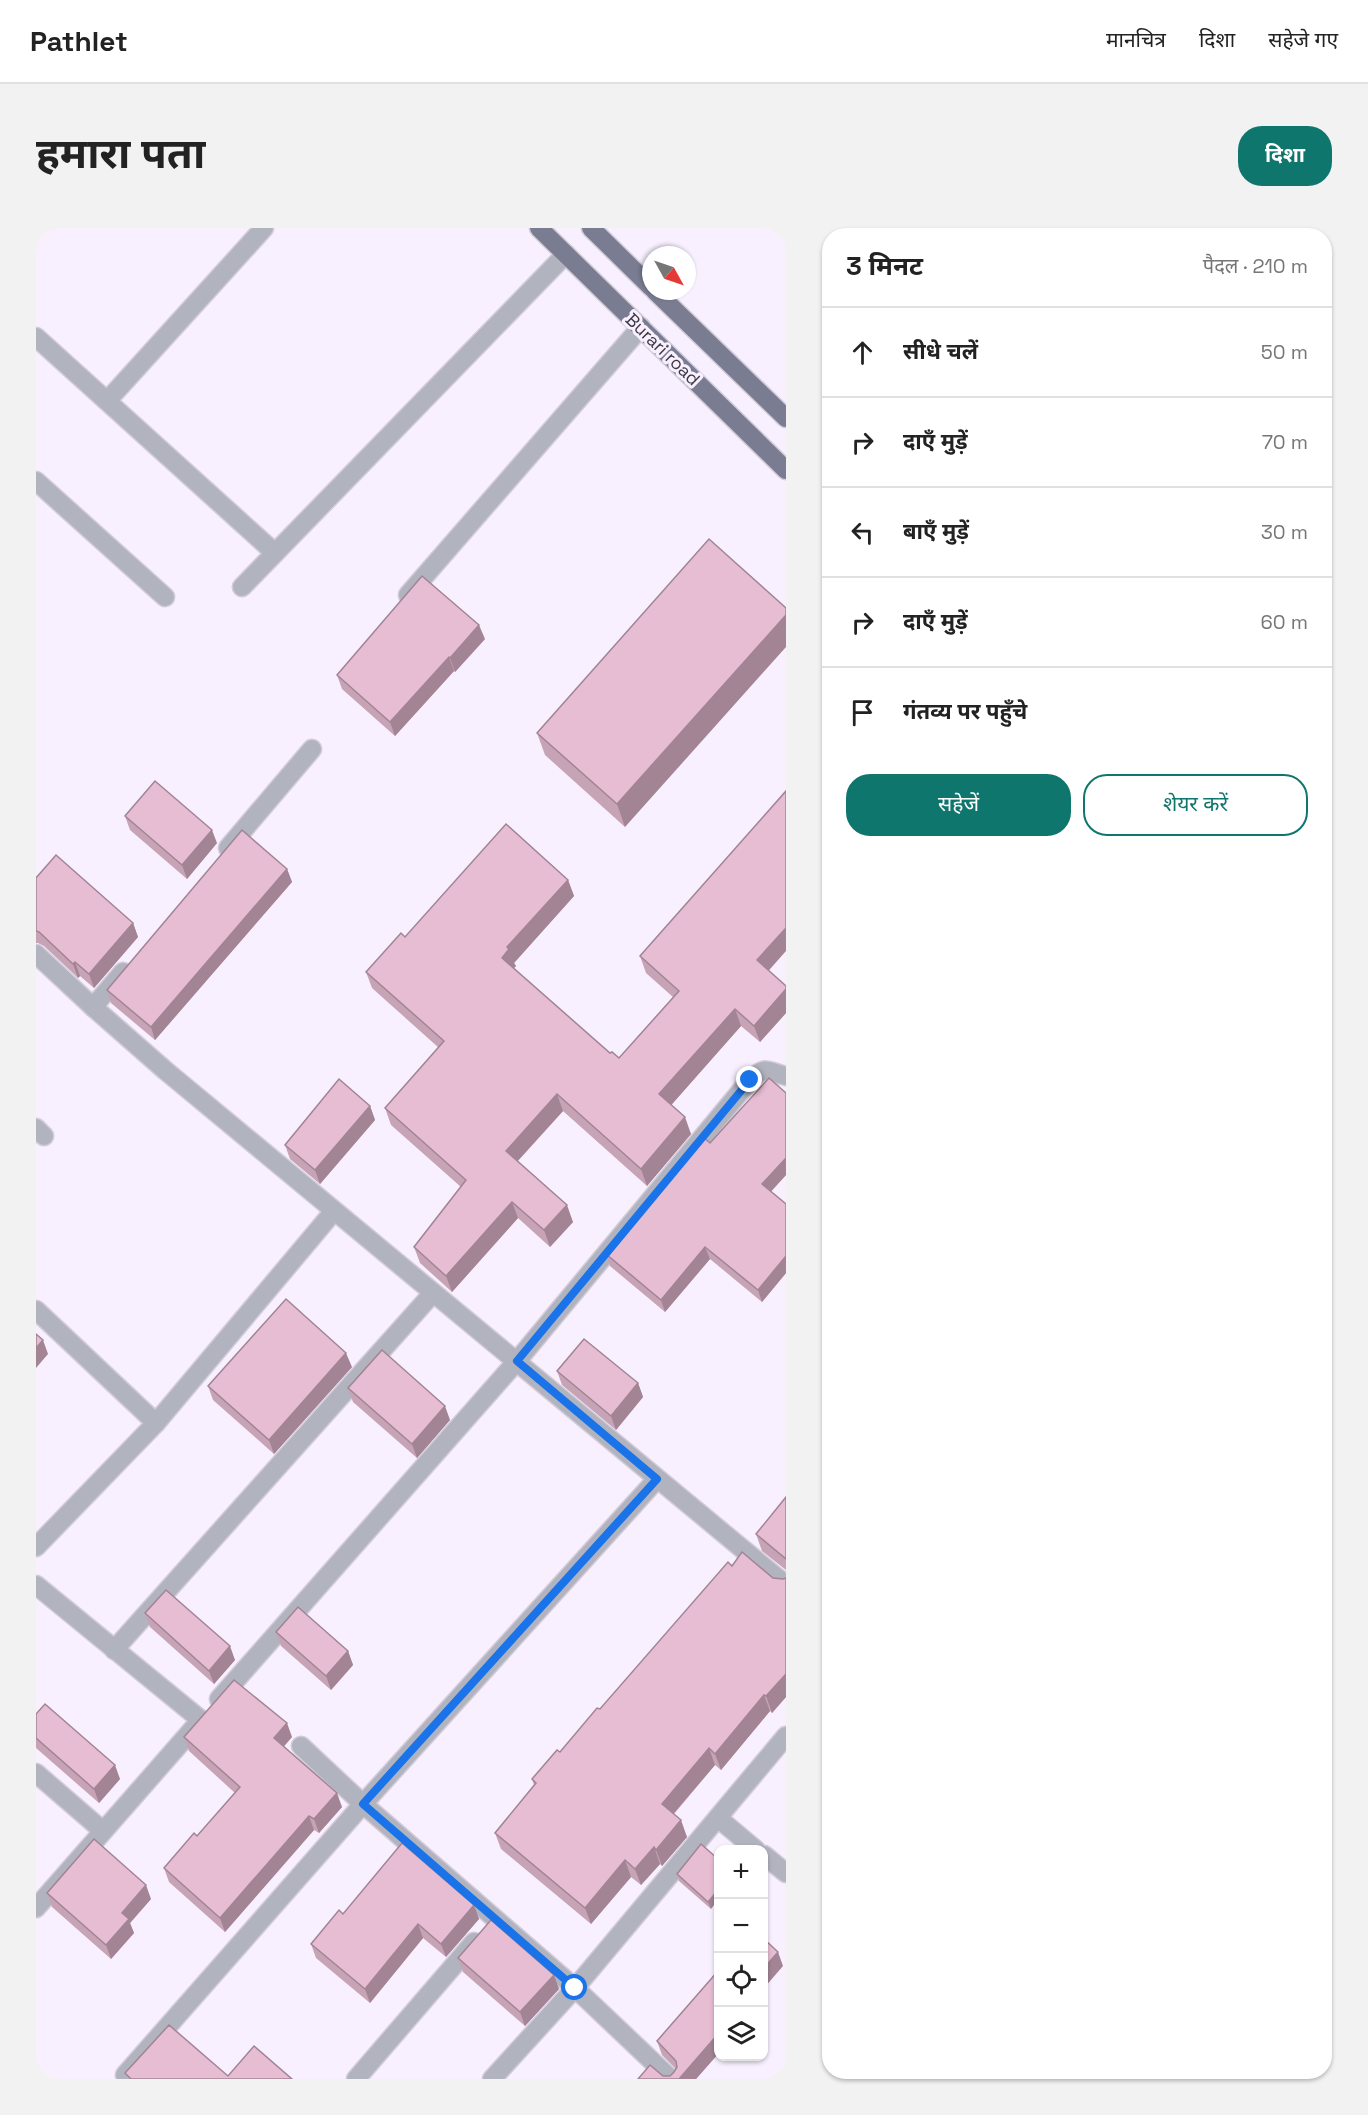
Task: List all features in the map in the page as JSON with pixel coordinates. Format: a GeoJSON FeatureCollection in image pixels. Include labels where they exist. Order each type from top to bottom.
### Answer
{"type":"FeatureCollection","features":[{"type":"Feature","properties":{"kind":"main road","name":"Burari road"},"geometry":{"type":"LineString","coordinates":[[539,228],[786,470]]}},
{"type":"Feature","properties":{"kind":"main road","name":"Burari road"},"geometry":{"type":"LineString","coordinates":[[591,228],[642,278]]}},
{"type":"Feature","properties":{"kind":"main road","name":"Burari road"},"geometry":{"type":"LineString","coordinates":[[664,300],[786,418]]}},
{"type":"Feature","properties":{"kind":"street"},"geometry":{"type":"LineString","coordinates":[[107,401],[264,228]]}},
{"type":"Feature","properties":{"kind":"street"},"geometry":{"type":"LineString","coordinates":[[242,587],[566,255]]}},
{"type":"Feature","properties":{"kind":"street"},"geometry":{"type":"LineString","coordinates":[[393,612],[641,327]]}},
{"type":"Feature","properties":{"kind":"street"},"geometry":{"type":"LineString","coordinates":[[36,337],[275,553]]}},
{"type":"Feature","properties":{"kind":"street"},"geometry":{"type":"LineString","coordinates":[[36,481],[165,597]]}},
{"type":"Feature","properties":{"kind":"street"},"geometry":{"type":"LineString","coordinates":[[213,865],[312,749]]}},
{"type":"Feature","properties":{"kind":"street"},"geometry":{"type":"LineString","coordinates":[[36,954],[175,1078],[786,1585]]}},
{"type":"Feature","properties":{"kind":"street"},"geometry":{"type":"LineString","coordinates":[[93,1007],[130,963]]}},
{"type":"Feature","properties":{"kind":"street"},"geometry":{"type":"LineString","coordinates":[[36,1908],[517,1361],[750,1080],[758,1072],[766,1069],[786,1076]]}},
{"type":"Feature","properties":{"kind":"street"},"geometry":{"type":"LineString","coordinates":[[36,1547],[156,1423],[334,1211]]}},
{"type":"Feature","properties":{"kind":"street"},"geometry":{"type":"LineString","coordinates":[[114,1650],[433,1293]]}},
{"type":"Feature","properties":{"kind":"street"},"geometry":{"type":"LineString","coordinates":[[36,1310],[156,1423]]}},
{"type":"Feature","properties":{"kind":"street"},"geometry":{"type":"LineString","coordinates":[[125,2075],[363,1804],[657,1479]]}},
{"type":"Feature","properties":{"kind":"street"},"geometry":{"type":"LineString","coordinates":[[36,1585],[201,1720]]}},
{"type":"Feature","properties":{"kind":"street"},"geometry":{"type":"LineString","coordinates":[[492,2079],[575,1988],[786,1736]]}},
{"type":"Feature","properties":{"kind":"street"},"geometry":{"type":"LineString","coordinates":[[301,1746],[363,1804],[575,1988],[659,2075]]}},
{"type":"Feature","properties":{"kind":"street"},"geometry":{"type":"LineString","coordinates":[[36,1773],[103,1831]]}},
{"type":"Feature","properties":{"kind":"street"},"geometry":{"type":"LineString","coordinates":[[718,1818],[750,1845]]}},
{"type":"Feature","properties":{"kind":"street"},"geometry":{"type":"LineString","coordinates":[[768,1858],[786,1873]]}},
{"type":"Feature","properties":{"kind":"street"},"geometry":{"type":"LineString","coordinates":[[356,2079],[495,1918]]}},
{"type":"Feature","properties":{"kind":"building"},"geometry":{"type":"Polygon","coordinates":[[[709,539],[786,608],[786,615],[617,804],[537,733],[709,539]]]}},
{"type":"Feature","properties":{"kind":"building"},"geometry":{"type":"Polygon","coordinates":[[[422,576],[479,625],[390,722],[337,675],[422,576]]]}},
{"type":"Feature","properties":{"kind":"building"},"geometry":{"type":"Polygon","coordinates":[[[155,781],[212,830],[182,865],[125,816],[155,781]]]}},
{"type":"Feature","properties":{"kind":"building"},"geometry":{"type":"Polygon","coordinates":[[[786,791],[786,928],[757,960],[786,986],[786,989],[754,1026],[735,1009],[659,1094],[685,1117],[641,1169],[557,1094],[506,1151],[567,1205],[544,1230],[512,1202],[446,1276],[414,1247],[466,1180],[385,1108],[444,1041],[366,972],[401,933],[405,937],[506,824],[568,880],[507,947],[509,949],[502,958],[610,1053],[612,1052],[619,1058],[679,991],[640,956],[786,791]]]}},
{"type":"Feature","properties":{"kind":"building"},"geometry":{"type":"Polygon","coordinates":[[[242,830],[287,869],[151,1027],[107,990],[242,830]]]}},
{"type":"Feature","properties":{"kind":"building"},"geometry":{"type":"Polygon","coordinates":[[[56,855],[133,923],[89,974],[75,962],[73,964],[36,931],[36,878],[56,855]]]}},
{"type":"Feature","properties":{"kind":"building"},"geometry":{"type":"Polygon","coordinates":[[[769,1078],[786,1093],[786,1158],[762,1184],[786,1204],[786,1256],[758,1290],[705,1247],[661,1300],[606,1254],[703,1137],[710,1143],[769,1078]]]}},
{"type":"Feature","properties":{"kind":"building"},"geometry":{"type":"Polygon","coordinates":[[[339,1079],[370,1106],[315,1170],[285,1145],[339,1079]]]}},
{"type":"Feature","properties":{"kind":"building"},"geometry":{"type":"Polygon","coordinates":[[[286,1299],[346,1353],[269,1440],[208,1386],[286,1299]]]}},
{"type":"Feature","properties":{"kind":"building"},"geometry":{"type":"Polygon","coordinates":[[[36,1334],[43,1340],[36,1348],[36,1334]]]}},
{"type":"Feature","properties":{"kind":"building"},"geometry":{"type":"Polygon","coordinates":[[[584,1339],[638,1383],[611,1416],[557,1371],[584,1339]]]}},
{"type":"Feature","properties":{"kind":"building"},"geometry":{"type":"Polygon","coordinates":[[[382,1350],[445,1406],[412,1444],[348,1388],[382,1350]]]}},
{"type":"Feature","properties":{"kind":"building"},"geometry":{"type":"Polygon","coordinates":[[[786,1497],[786,1559],[756,1534],[786,1497]]]}},
{"type":"Feature","properties":{"kind":"building"},"geometry":{"type":"Polygon","coordinates":[[[742,1552],[773,1578],[786,1578],[786,1674],[766,1696],[764,1695],[715,1754],[709,1748],[662,1804],[681,1820],[656,1850],[654,1847],[635,1869],[625,1860],[585,1908],[495,1833],[536,1783],[532,1779],[557,1750],[560,1752],[728,1562],[732,1566],[742,1552]]]}},
{"type":"Feature","properties":{"kind":"building"},"geometry":{"type":"Polygon","coordinates":[[[166,1590],[230,1646],[209,1671],[145,1613],[166,1590]]]}},
{"type":"Feature","properties":{"kind":"building"},"geometry":{"type":"Polygon","coordinates":[[[298,1607],[348,1651],[326,1676],[276,1632],[298,1607]]]}},
{"type":"Feature","properties":{"kind":"building"},"geometry":{"type":"Polygon","coordinates":[[[234,1680],[287,1723],[274,1738],[337,1793],[314,1819],[309,1816],[220,1918],[164,1868],[194,1833],[197,1836],[240,1787],[184,1737],[234,1680]]]}},
{"type":"Feature","properties":{"kind":"building"},"geometry":{"type":"Polygon","coordinates":[[[45,1704],[115,1765],[94,1789],[36,1738],[36,1714],[45,1704]]]}},
{"type":"Feature","properties":{"kind":"building"},"geometry":{"type":"Polygon","coordinates":[[[94,1839],[146,1885],[122,1913],[129,1919],[106,1945],[47,1893],[94,1839]]]}},
{"type":"Feature","properties":{"kind":"building"},"geometry":{"type":"Polygon","coordinates":[[[402,1843],[474,1905],[441,1944],[418,1924],[365,1989],[311,1944],[339,1910],[343,1914],[402,1843]]]}},
{"type":"Feature","properties":{"kind":"building"},"geometry":{"type":"Polygon","coordinates":[[[701,1844],[714,1855],[714,1895],[708,1902],[677,1874],[701,1844]]]}},
{"type":"Feature","properties":{"kind":"building"},"geometry":{"type":"Polygon","coordinates":[[[491,1920],[554,1975],[520,2012],[458,1958],[491,1920]]]}},
{"type":"Feature","properties":{"kind":"building"},"geometry":{"type":"Polygon","coordinates":[[[768,1943],[778,1952],[768,1963],[768,1943]]]}},
{"type":"Feature","properties":{"kind":"building"},"geometry":{"type":"Polygon","coordinates":[[[714,1976],[714,2039],[679,2079],[638,2079],[650,2065],[663,2076],[670,2076],[677,2067],[676,2061],[657,2041],[714,1976]]]}},
{"type":"Feature","properties":{"kind":"building"},"geometry":{"type":"Polygon","coordinates":[[[169,2025],[228,2076],[254,2046],[292,2079],[131,2079],[125,2073],[169,2025]]]}},
{"type":"Feature","properties":{"kind":"route"},"geometry":{"type":"LineString","coordinates":[[575,1988],[363,1804],[657,1479],[517,1361],[750,1080]]}}]}
